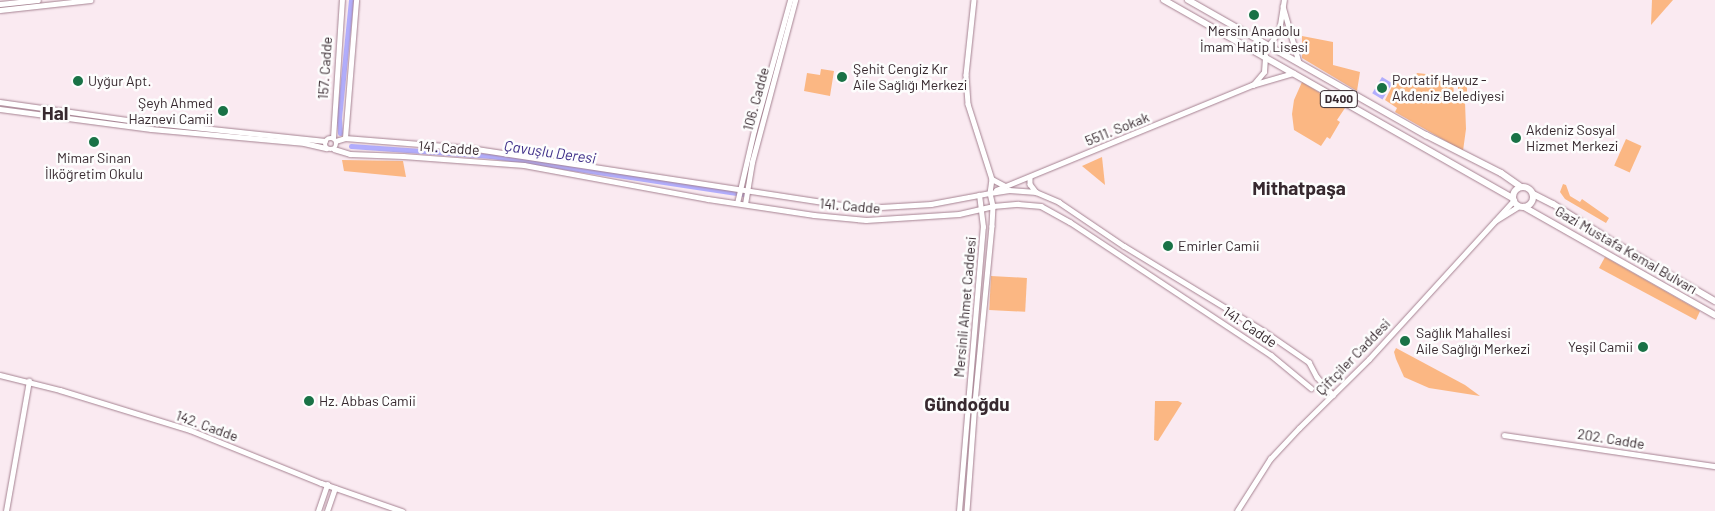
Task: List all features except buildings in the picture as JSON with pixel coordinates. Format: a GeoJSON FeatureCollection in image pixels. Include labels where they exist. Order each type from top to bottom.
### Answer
{"type":"FeatureCollection","features":[{"type":"Feature","properties":{"kind":"highway","name":"D400"},"geometry":{"type":"LineString","coordinates":[[1164,0],[1514,199]]}},
{"type":"Feature","properties":{"kind":"highway","name":"D400"},"geometry":{"type":"LineString","coordinates":[[1188,0],[1426,135],[1502,173],[1520,187]]}},
{"type":"Feature","properties":{"kind":"highway"},"geometry":{"type":"LineString","coordinates":[[1520,187],[1529,189],[1533,194],[1531,202],[1522,206],[1514,199],[1516,190],[1520,187]]}},
{"type":"Feature","properties":{"kind":"highway","name":"Gazi Mustafa Kemal Bulvarı"},"geometry":{"type":"LineString","coordinates":[[1533,194],[1715,300]]}},
{"type":"Feature","properties":{"kind":"highway","name":"Gazi Mustafa Kemal Bulvarı"},"geometry":{"type":"LineString","coordinates":[[1522,206],[1715,315]]}},
{"type":"Feature","properties":{"kind":"main road"},"geometry":{"type":"LineString","coordinates":[[0,4],[38,0]]}},
{"type":"Feature","properties":{"kind":"main road"},"geometry":{"type":"LineString","coordinates":[[0,10],[90,0]]}},
{"type":"Feature","properties":{"kind":"main road","name":"106. Cadde"},"geometry":{"type":"LineString","coordinates":[[737,201],[790,0]]}},
{"type":"Feature","properties":{"kind":"main road","name":"106. Cadde"},"geometry":{"type":"LineString","coordinates":[[746,202],[765,108],[795,0]]}},
{"type":"Feature","properties":{"kind":"street","name":"157. Cadde"},"geometry":{"type":"LineString","coordinates":[[334,149],[342,0]]}},
{"type":"Feature","properties":{"kind":"street","name":"157. Cadde"},"geometry":{"type":"LineString","coordinates":[[345,138],[356,0]]}},
{"type":"Feature","properties":{"kind":"street"},"geometry":{"type":"LineString","coordinates":[[974,0],[966,75],[968,104],[992,179],[990,193]]}},
{"type":"Feature","properties":{"kind":"street"},"geometry":{"type":"LineString","coordinates":[[1270,45],[1279,31],[1284,3]]}},
{"type":"Feature","properties":{"kind":"street"},"geometry":{"type":"LineString","coordinates":[[1284,3],[1299,62]]}},
{"type":"Feature","properties":{"kind":"street"},"geometry":{"type":"LineString","coordinates":[[1252,86],[1264,72],[1265,56]]}},
{"type":"Feature","properties":{"kind":"street","name":"5511. Sokak"},"geometry":{"type":"LineString","coordinates":[[990,193],[1252,86],[1293,73]]}},
{"type":"Feature","properties":{"kind":"street"},"geometry":{"type":"LineString","coordinates":[[0,102],[157,123],[326,140],[326,148],[304,143],[170,131],[0,109]]}},
{"type":"Feature","properties":{"kind":"street"},"geometry":{"type":"LineString","coordinates":[[19,112],[20,105]]}},
{"type":"Feature","properties":{"kind":"street"},"geometry":{"type":"LineString","coordinates":[[156,129],[157,123]]}},
{"type":"Feature","properties":{"kind":"street"},"geometry":{"type":"LineString","coordinates":[[170,124],[170,131]]}},
{"type":"Feature","properties":{"kind":"street","name":"141. Cadde"},"geometry":{"type":"LineString","coordinates":[[326,140],[345,138],[470,148],[864,208],[931,204],[1009,190],[1036,192],[1059,202],[1124,246],[1264,331],[1309,362],[1317,377],[1333,395]]}},
{"type":"Feature","properties":{"kind":"street","name":"141. Cadde"},"geometry":{"type":"LineString","coordinates":[[326,148],[350,154],[524,165],[658,189],[866,220],[933,217],[981,210],[993,206],[1018,204],[1042,206],[1054,211],[1271,355],[1311,388]]}},
{"type":"Feature","properties":{"kind":"street"},"geometry":{"type":"LineString","coordinates":[[524,165],[527,156]]}},
{"type":"Feature","properties":{"kind":"street"},"geometry":{"type":"LineString","coordinates":[[658,189],[661,177]]}},
{"type":"Feature","properties":{"kind":"street"},"geometry":{"type":"LineString","coordinates":[[1030,177],[1030,184],[1036,192]]}},
{"type":"Feature","properties":{"kind":"street"},"geometry":{"type":"LineString","coordinates":[[992,179],[1005,186]]}},
{"type":"Feature","properties":{"kind":"street","name":"Mersinli Ahmet Caddesi"},"geometry":{"type":"LineString","coordinates":[[967,511],[993,206],[990,193]]}},
{"type":"Feature","properties":{"kind":"street","name":"Mersinli Ahmet Caddesi"},"geometry":{"type":"LineString","coordinates":[[959,511],[983,227],[979,195]]}},
{"type":"Feature","properties":{"kind":"street"},"geometry":{"type":"LineString","coordinates":[[1491,222],[1514,199]]}},
{"type":"Feature","properties":{"kind":"street"},"geometry":{"type":"LineString","coordinates":[[1491,222],[1522,206]]}},
{"type":"Feature","properties":{"kind":"street","name":"Çiftçiler Caddesi"},"geometry":{"type":"LineString","coordinates":[[1237,511],[1270,459],[1373,355],[1491,222]]}},
{"type":"Feature","properties":{"kind":"street","name":"142. Cadde"},"geometry":{"type":"LineString","coordinates":[[0,375],[29,381],[190,430],[327,485],[402,511]]}},
{"type":"Feature","properties":{"kind":"street"},"geometry":{"type":"LineString","coordinates":[[6,511],[29,381]]}},
{"type":"Feature","properties":{"kind":"street","name":"202. Cadde"},"geometry":{"type":"LineString","coordinates":[[1504,435],[1715,466]]}},
{"type":"Feature","properties":{"kind":"street"},"geometry":{"type":"LineString","coordinates":[[318,511],[327,485]]}},
{"type":"Feature","properties":{"kind":"street"},"geometry":{"type":"LineString","coordinates":[[327,511],[335,488]]}},
{"type":"Feature","properties":{"kind":"shaded area"},"geometry":{"type":"Polygon","coordinates":[[[1652,0],[1673,0],[1651,25],[1652,0]]]}},
{"type":"Feature","properties":{"kind":"shaded area"},"geometry":{"type":"Polygon","coordinates":[[[1302,36],[1333,42],[1333,65],[1360,72],[1357,91],[1302,58],[1302,36]]]}},
{"type":"Feature","properties":{"kind":"shaded area"},"geometry":{"type":"Polygon","coordinates":[[[821,69],[834,71],[830,96],[804,91],[807,73],[820,75],[821,69]]]}},
{"type":"Feature","properties":{"kind":"shaded area"},"geometry":{"type":"Polygon","coordinates":[[[1417,73],[1453,77],[1454,98],[1465,102],[1466,129],[1463,151],[1395,112],[1397,108],[1385,100],[1398,75],[1411,83],[1417,73]]]}},
{"type":"Feature","properties":{"kind":"shaded area","name":"Portatif Havuz - Akdeniz Belediyesi"},"geometry":{"type":"Polygon","coordinates":[[[1382,77],[1392,83],[1383,99],[1372,93],[1382,77]]]}},
{"type":"Feature","properties":{"kind":"shaded area"},"geometry":{"type":"Polygon","coordinates":[[[1458,79],[1467,79],[1467,98],[1458,98],[1458,79]]]}},
{"type":"Feature","properties":{"kind":"shaded area"},"geometry":{"type":"Polygon","coordinates":[[[1302,82],[1345,108],[1337,120],[1340,122],[1330,139],[1327,137],[1321,146],[1294,130],[1292,114],[1294,100],[1302,82]]]}},
{"type":"Feature","properties":{"kind":"shaded area"},"geometry":{"type":"Polygon","coordinates":[[[1626,139],[1642,146],[1630,172],[1614,165],[1626,139]]]}},
{"type":"Feature","properties":{"kind":"shaded area"},"geometry":{"type":"Polygon","coordinates":[[[1102,157],[1105,185],[1082,166],[1102,157]]]}},
{"type":"Feature","properties":{"kind":"shaded area"},"geometry":{"type":"Polygon","coordinates":[[[342,160],[403,161],[406,177],[344,171],[342,160]]]}},
{"type":"Feature","properties":{"kind":"shaded area"},"geometry":{"type":"Polygon","coordinates":[[[1563,184],[1566,185],[1570,196],[1580,202],[1582,199],[1609,218],[1606,223],[1565,199],[1560,192],[1563,184]]]}},
{"type":"Feature","properties":{"kind":"shaded area"},"geometry":{"type":"Polygon","coordinates":[[[1605,257],[1700,311],[1696,320],[1599,268],[1605,257]]]}},
{"type":"Feature","properties":{"kind":"shaded area"},"geometry":{"type":"Polygon","coordinates":[[[991,276],[1027,278],[1025,312],[989,310],[991,276]]]}},
{"type":"Feature","properties":{"kind":"shaded area"},"geometry":{"type":"Polygon","coordinates":[[[1396,348],[1465,385],[1480,396],[1429,388],[1404,377],[1394,352],[1396,348]]]}},
{"type":"Feature","properties":{"kind":"shaded area"},"geometry":{"type":"Polygon","coordinates":[[[1155,401],[1178,401],[1182,403],[1158,441],[1154,440],[1155,401]]]}},
{"type":"Feature","properties":{"kind":"waterway","name":"Çavuşlu Deresi"},"geometry":{"type":"LineString","coordinates":[[340,133],[339,118],[351,0]]}},
{"type":"Feature","properties":{"kind":"waterway","name":"Çavuşlu Deresi"},"geometry":{"type":"LineString","coordinates":[[351,146],[491,156],[743,194]]}},
{"type":"Feature","properties":{"kind":"place","name":"Mersin Anadolu İmam Hatip Lisesi"},"geometry":{"type":"Point","coordinates":[1254,15]}},
{"type":"Feature","properties":{"kind":"place","name":"Şehit Cengiz Kır Aile Sağlığı Merkezi"},"geometry":{"type":"Point","coordinates":[842,77]}},
{"type":"Feature","properties":{"kind":"place","name":"Uyğur Apt."},"geometry":{"type":"Point","coordinates":[78,81]}},
{"type":"Feature","properties":{"kind":"place","name":"Portatif Havuz - Akdeniz Belediyesi"},"geometry":{"type":"Point","coordinates":[1382,88]}},
{"type":"Feature","properties":{"kind":"place","name":"Şeyh Ahmed Haznevi Camii"},"geometry":{"type":"Point","coordinates":[223,111]}},
{"type":"Feature","properties":{"kind":"place","name":"Akdeniz Sosyal Hizmet Merkezi"},"geometry":{"type":"Point","coordinates":[1516,138]}},
{"type":"Feature","properties":{"kind":"place","name":"Mimar Sinan İlköğretim Okulu"},"geometry":{"type":"Point","coordinates":[94,142]}},
{"type":"Feature","properties":{"kind":"place","name":"Emirler Camii"},"geometry":{"type":"Point","coordinates":[1168,246]}},
{"type":"Feature","properties":{"kind":"place","name":"Sağlık Mahallesi Aile Sağlığı Merkezi"},"geometry":{"type":"Point","coordinates":[1405,341]}},
{"type":"Feature","properties":{"kind":"place","name":"Yeşil Camii"},"geometry":{"type":"Point","coordinates":[1643,347]}},
{"type":"Feature","properties":{"kind":"place","name":"Hz. Abbas Camii"},"geometry":{"type":"Point","coordinates":[309,401]}},
{"type":"Feature","properties":{"kind":"district","name":"Hal"},"geometry":{"type":"Point","coordinates":[55,113]}},
{"type":"Feature","properties":{"kind":"district","name":"Mithatpaşa"},"geometry":{"type":"Point","coordinates":[1299,188]}},
{"type":"Feature","properties":{"kind":"district","name":"Gündoğdu"},"geometry":{"type":"Point","coordinates":[967,404]}}]}
